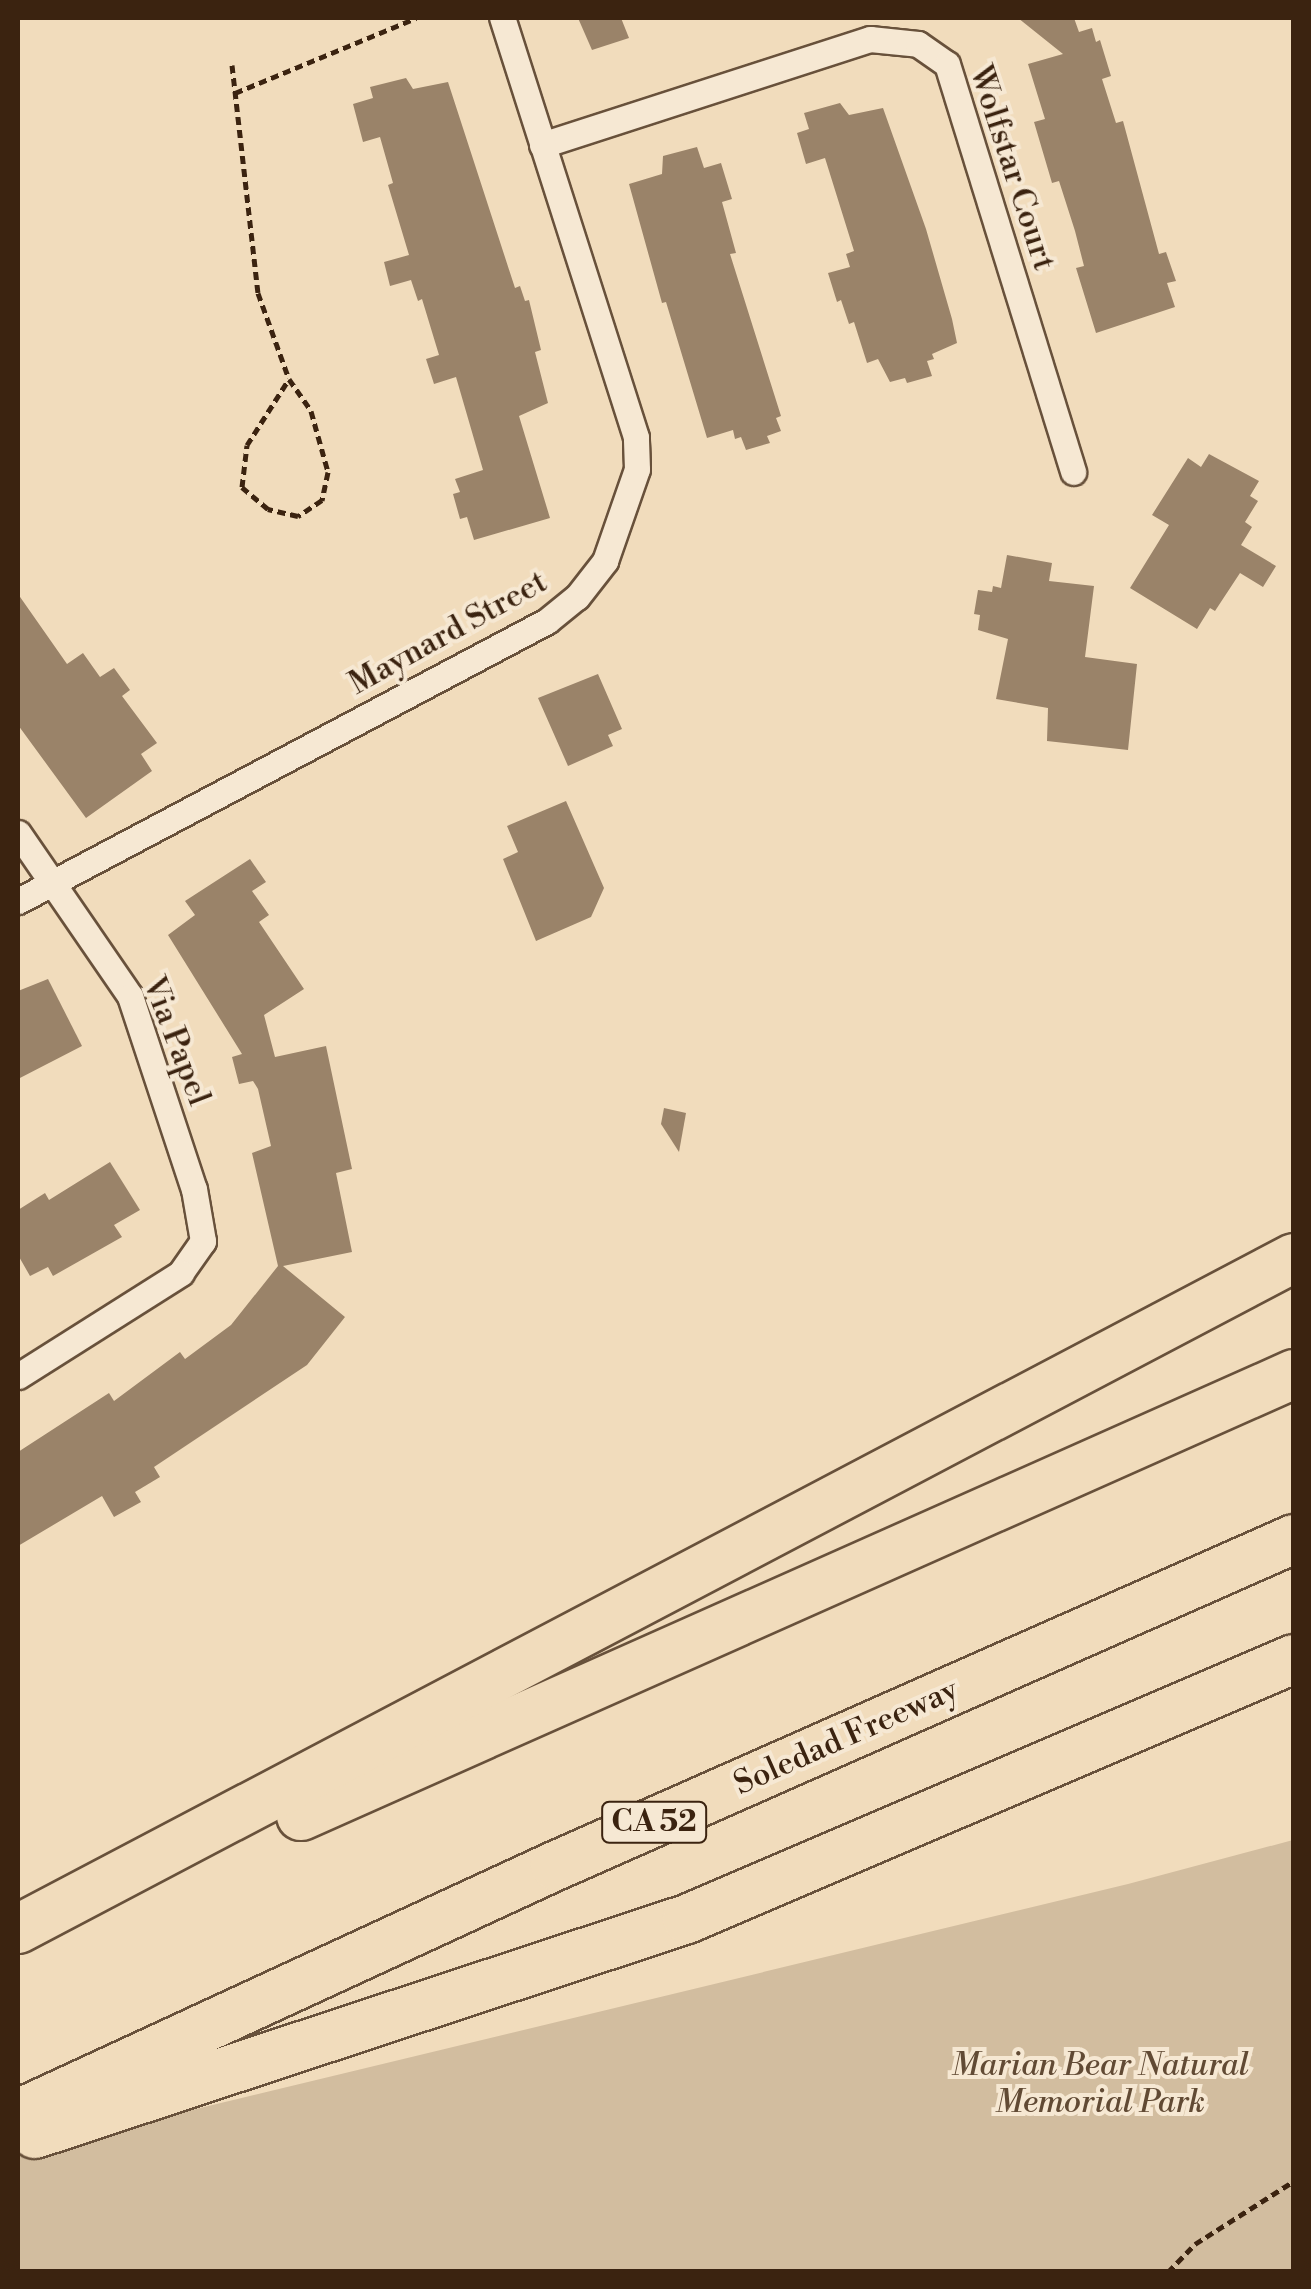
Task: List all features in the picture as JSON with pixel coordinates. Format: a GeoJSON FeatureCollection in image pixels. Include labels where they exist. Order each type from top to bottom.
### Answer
{"type":"FeatureCollection","features":[{"type":"Feature","properties":{"kind":"highway"},"geometry":{"type":"LineString","coordinates":[[18,1929],[1294,1258]]}},
{"type":"Feature","properties":{"kind":"highway"},"geometry":{"type":"LineString","coordinates":[[1143,1440],[1294,1364]]}},
{"type":"Feature","properties":{"kind":"highway"},"geometry":{"type":"LineString","coordinates":[[18,1943],[1294,1374]]}},
{"type":"Feature","properties":{"kind":"highway","name":"Soledad Freeway"},"geometry":{"type":"LineString","coordinates":[[18,2114],[555,1866],[1294,1539]]}},
{"type":"Feature","properties":{"kind":"highway"},"geometry":{"type":"LineString","coordinates":[[18,2140],[687,1919],[1294,1659]]}},
{"type":"Feature","properties":{"kind":"highway"},"geometry":{"type":"LineString","coordinates":[[1108,1740],[1294,1677]]}},
{"type":"Feature","properties":{"kind":"street","name":"Maynard Street"},"geometry":{"type":"LineString","coordinates":[[18,902],[547,621],[578,597],[605,561],[637,469],[636,437],[502,18]]}},
{"type":"Feature","properties":{"kind":"street","name":"Wolfstar Court"},"geometry":{"type":"LineString","coordinates":[[542,145],[870,39],[918,44],[947,64],[1073,472]]}},
{"type":"Feature","properties":{"kind":"street","name":"Via Papel"},"geometry":{"type":"LineString","coordinates":[[18,832],[130,996],[194,1188],[203,1241],[181,1273],[18,1376]]}},
{"type":"Feature","properties":{"kind":"path"},"geometry":{"type":"LineString","coordinates":[[235,93],[416,18]]}},
{"type":"Feature","properties":{"kind":"path"},"geometry":{"type":"LineString","coordinates":[[232,65],[258,294],[289,380],[311,411],[328,472],[322,500],[298,516],[268,508],[242,487],[247,445],[289,380]]}},
{"type":"Feature","properties":{"kind":"path"},"geometry":{"type":"LineString","coordinates":[[1168,2272],[1195,2244],[1294,2181]]}},
{"type":"Feature","properties":{"kind":"green space","name":"Marian Bear Natural Memorial Park"},"geometry":{"type":"Polygon","coordinates":[[[1293,1840],[1293,2271],[18,2271],[18,2152],[1128,1884],[1293,1840]]]}},
{"type":"Feature","properties":{"kind":"building"},"geometry":{"type":"Polygon","coordinates":[[[578,18],[621,18],[629,38],[592,50],[578,18]]]}},
{"type":"Feature","properties":{"kind":"building"},"geometry":{"type":"Polygon","coordinates":[[[1018,18],[1074,18],[1079,32],[1092,28],[1096,42],[1100,40],[1111,76],[1102,79],[1116,123],[1123,121],[1159,254],[1166,252],[1176,281],[1167,283],[1175,307],[1096,333],[1076,268],[1084,266],[1075,231],[1059,181],[1052,183],[1034,122],[1045,119],[1028,64],[1063,54],[1018,18]]]}},
{"type":"Feature","properties":{"kind":"building"},"geometry":{"type":"Polygon","coordinates":[[[406,78],[413,89],[448,82],[515,288],[520,286],[525,301],[529,300],[541,350],[535,352],[548,403],[519,416],[550,518],[474,540],[467,517],[460,519],[453,494],[460,492],[455,479],[483,470],[456,377],[434,384],[426,359],[439,355],[422,299],[418,301],[411,280],[390,286],[384,262],[409,255],[388,185],[393,183],[380,137],[363,142],[353,104],[373,98],[370,87],[406,78]]]}},
{"type":"Feature","properties":{"kind":"building"},"geometry":{"type":"Polygon","coordinates":[[[840,103],[849,115],[883,108],[926,229],[957,343],[932,354],[934,359],[927,361],[932,376],[907,383],[905,378],[890,382],[878,359],[867,363],[854,322],[849,324],[841,300],[837,302],[828,273],[850,267],[846,254],[854,251],[825,158],[806,164],[797,133],[809,129],[804,113],[840,103]]]}},
{"type":"Feature","properties":{"kind":"building"},"geometry":{"type":"Polygon","coordinates":[[[697,147],[704,168],[721,163],[732,199],[722,202],[736,253],[730,254],[781,416],[776,418],[781,431],[767,436],[770,443],[746,450],[741,437],[735,439],[733,430],[707,438],[666,302],[662,303],[629,184],[662,174],[663,156],[697,147]]]}},
{"type":"Feature","properties":{"kind":"building"},"geometry":{"type":"Polygon","coordinates":[[[1209,454],[1259,481],[1250,496],[1258,501],[1245,522],[1252,527],[1241,545],[1276,566],[1263,587],[1240,573],[1215,611],[1210,608],[1197,629],[1130,588],[1169,525],[1152,515],[1188,458],[1201,467],[1209,454]]]}},
{"type":"Feature","properties":{"kind":"building"},"geometry":{"type":"Polygon","coordinates":[[[1007,555],[1052,563],[1049,581],[1094,586],[1085,657],[1137,664],[1128,750],[1047,741],[1048,708],[996,699],[1008,639],[978,630],[980,615],[974,614],[978,590],[992,592],[993,586],[1001,588],[1007,555]]]}},
{"type":"Feature","properties":{"kind":"building"},"geometry":{"type":"Polygon","coordinates":[[[18,594],[67,664],[83,653],[100,677],[114,668],[130,690],[122,696],[157,743],[141,754],[152,771],[86,818],[18,725],[18,594]]]}},
{"type":"Feature","properties":{"kind":"building"},"geometry":{"type":"Polygon","coordinates":[[[598,674],[622,729],[608,735],[613,746],[568,766],[538,698],[598,674]]]}},
{"type":"Feature","properties":{"kind":"building"},"geometry":{"type":"Polygon","coordinates":[[[566,801],[604,888],[591,917],[536,941],[503,859],[518,852],[507,826],[566,801]]]}},
{"type":"Feature","properties":{"kind":"building"},"geometry":{"type":"Polygon","coordinates":[[[250,859],[266,882],[252,891],[269,915],[259,922],[304,989],[264,1015],[275,1057],[326,1046],[352,1169],[336,1173],[352,1252],[283,1266],[345,1317],[307,1365],[154,1467],[160,1477],[135,1492],[141,1502],[114,1517],[102,1496],[18,1546],[18,1452],[109,1393],[114,1401],[180,1352],[185,1359],[231,1325],[278,1266],[252,1153],[271,1146],[258,1089],[253,1081],[239,1084],[232,1057],[242,1054],[168,935],[195,915],[185,901],[250,859]]]}},
{"type":"Feature","properties":{"kind":"building"},"geometry":{"type":"Polygon","coordinates":[[[48,979],[82,1046],[18,1079],[18,991],[48,979]]]}},
{"type":"Feature","properties":{"kind":"building"},"geometry":{"type":"Polygon","coordinates":[[[664,1108],[686,1113],[679,1152],[661,1124],[664,1108]]]}},
{"type":"Feature","properties":{"kind":"building"},"geometry":{"type":"Polygon","coordinates":[[[110,1162],[140,1210],[114,1225],[122,1237],[53,1276],[48,1267],[30,1276],[18,1255],[18,1210],[45,1193],[49,1200],[110,1162]]]}}]}
